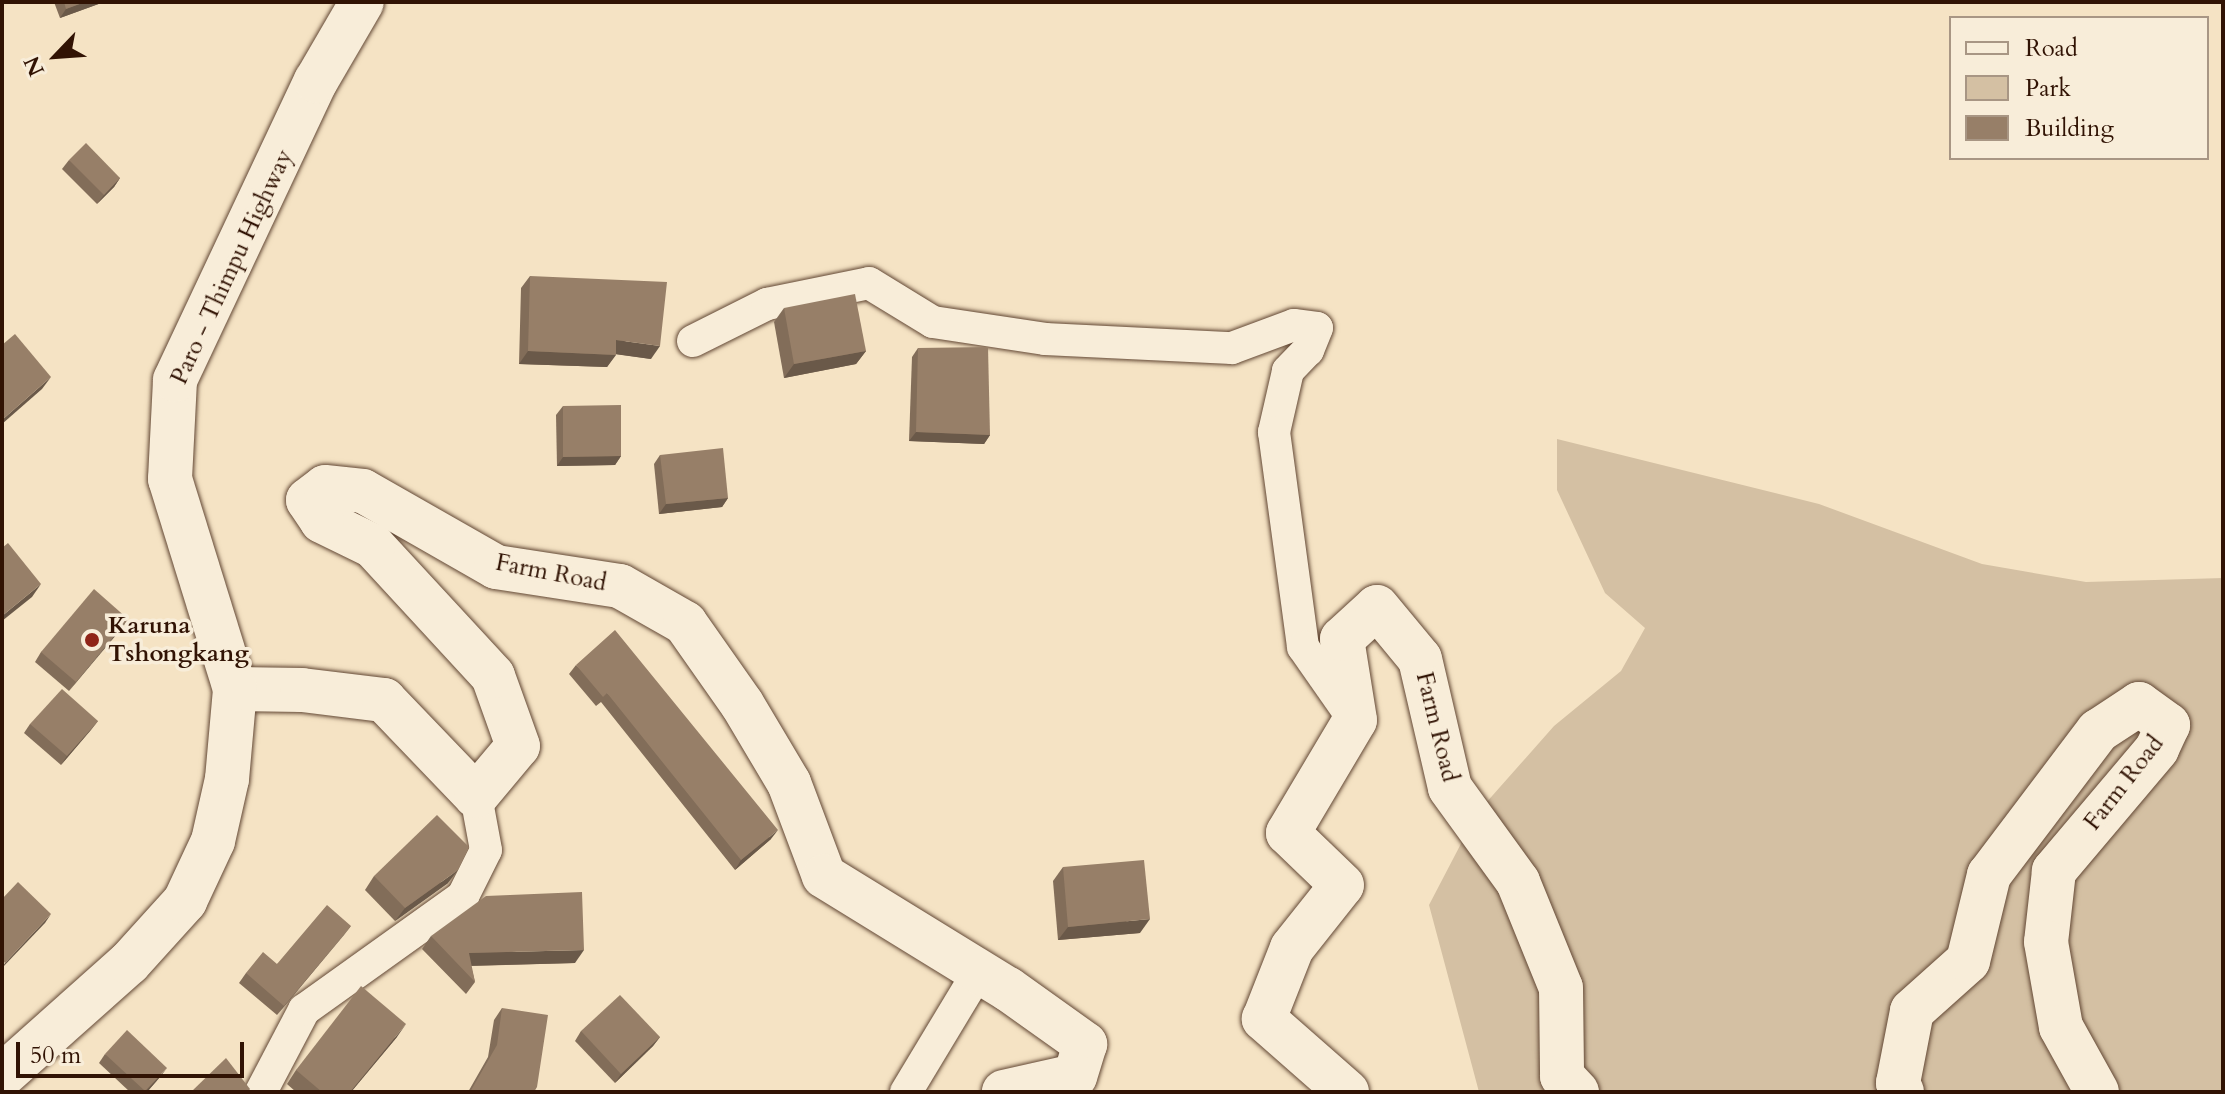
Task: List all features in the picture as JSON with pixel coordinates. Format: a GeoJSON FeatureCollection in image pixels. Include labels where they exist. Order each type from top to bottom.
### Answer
{"type":"FeatureCollection","features":[{"type":"Feature","properties":{"kind":"street","name":"Paro - Thimpu Highway"},"geometry":{"type":"LineString","coordinates":[[2,1076],[129,963],[185,901],[213,841],[227,779],[235,689],[170,479],[175,380],[316,81],[362,2]]}},
{"type":"Feature","properties":{"kind":"street"},"geometry":{"type":"LineString","coordinates":[[693,341],[767,304],[869,283],[933,322],[1045,339],[1232,348],[1294,325],[1317,328],[1308,350],[1288,371],[1274,432],[1303,647],[1355,720],[1288,833],[1342,885],[1292,948],[1264,1019],[1347,1092]]}},
{"type":"Feature","properties":{"kind":"street","name":"Farm Road"},"geometry":{"type":"LineString","coordinates":[[476,796],[518,746],[493,676],[373,546],[322,521],[308,500],[325,487],[363,491],[496,567],[620,586],[685,623],[789,783],[824,876],[979,971],[1085,1044],[1075,1076],[1004,1092]]}},
{"type":"Feature","properties":{"kind":"street","name":"Farm Road"},"geometry":{"type":"LineString","coordinates":[[1355,720],[1342,639],[1377,607],[1420,659],[1450,788],[1518,882],[1561,988],[1562,1076],[1577,1092]]}},
{"type":"Feature","properties":{"kind":"street"},"geometry":{"type":"LineString","coordinates":[[235,689],[302,690],[384,700],[476,796],[486,850],[463,896],[304,1010],[261,1092]]}},
{"type":"Feature","properties":{"kind":"street","name":"Farm Road"},"geometry":{"type":"LineString","coordinates":[[1902,1092],[1898,1083],[1912,1011],[1968,961],[1989,875],[2098,731],[2139,704],[2168,725],[2157,749],[2054,871],[2046,942],[2061,1027],[2097,1092]]}},
{"type":"Feature","properties":{"kind":"street"},"geometry":{"type":"LineString","coordinates":[[906,1092],[979,971]]}},
{"type":"Feature","properties":{"kind":"green space"},"geometry":{"type":"Polygon","coordinates":[[[1557,439],[1819,504],[1982,564],[2086,582],[2223,578],[2223,1092],[1479,1092],[1429,905],[1477,813],[1554,726],[1621,671],[1645,628],[1605,593],[1557,490],[1557,439]]]}},
{"type":"Feature","properties":{"kind":"building"},"geometry":{"type":"Polygon","coordinates":[[[64,2],[85,2],[66,9],[64,2]]]}},
{"type":"Feature","properties":{"kind":"building"},"geometry":{"type":"Polygon","coordinates":[[[86,143],[120,178],[104,195],[69,160],[86,143]]]}},
{"type":"Feature","properties":{"kind":"building"},"geometry":{"type":"Polygon","coordinates":[[[530,276],[667,282],[660,346],[616,340],[616,355],[528,351],[530,276]]]}},
{"type":"Feature","properties":{"kind":"building"},"geometry":{"type":"Polygon","coordinates":[[[855,294],[866,351],[794,364],[784,308],[855,294]]]}},
{"type":"Feature","properties":{"kind":"building"},"geometry":{"type":"Polygon","coordinates":[[[15,334],[51,377],[2,420],[2,345],[15,334]]]}},
{"type":"Feature","properties":{"kind":"building"},"geometry":{"type":"Polygon","coordinates":[[[988,347],[990,435],[916,432],[918,348],[988,347]]]}},
{"type":"Feature","properties":{"kind":"building"},"geometry":{"type":"Polygon","coordinates":[[[621,405],[621,456],[563,457],[563,406],[621,405]]]}},
{"type":"Feature","properties":{"kind":"building"},"geometry":{"type":"Polygon","coordinates":[[[723,448],[728,498],[666,504],[660,455],[723,448]]]}},
{"type":"Feature","properties":{"kind":"building"},"geometry":{"type":"Polygon","coordinates":[[[8,543],[41,584],[2,616],[2,548],[8,543]]]}},
{"type":"Feature","properties":{"kind":"building"},"geometry":{"type":"Polygon","coordinates":[[[94,589],[128,619],[76,682],[41,652],[94,589]]]}},
{"type":"Feature","properties":{"kind":"building"},"geometry":{"type":"Polygon","coordinates":[[[615,630],[778,830],[741,860],[607,693],[603,697],[576,665],[615,630]]]}},
{"type":"Feature","properties":{"kind":"building"},"geometry":{"type":"Polygon","coordinates":[[[62,689],[98,721],[67,756],[30,724],[62,689]]]}},
{"type":"Feature","properties":{"kind":"building"},"geometry":{"type":"Polygon","coordinates":[[[437,815],[469,847],[458,870],[405,908],[374,876],[437,815]]]}},
{"type":"Feature","properties":{"kind":"building"},"geometry":{"type":"Polygon","coordinates":[[[1144,860],[1150,919],[1068,927],[1063,867],[1144,860]]]}},
{"type":"Feature","properties":{"kind":"building"},"geometry":{"type":"Polygon","coordinates":[[[18,882],[51,914],[5,963],[2,960],[2,899],[18,882]]]}},
{"type":"Feature","properties":{"kind":"building"},"geometry":{"type":"Polygon","coordinates":[[[582,892],[584,950],[469,953],[475,982],[431,936],[486,896],[582,892]]]}},
{"type":"Feature","properties":{"kind":"building"},"geometry":{"type":"Polygon","coordinates":[[[327,905],[351,926],[284,1006],[246,973],[263,952],[277,964],[327,905]]]}},
{"type":"Feature","properties":{"kind":"building"},"geometry":{"type":"Polygon","coordinates":[[[361,986],[406,1024],[350,1092],[322,1092],[296,1070],[361,986]]]}},
{"type":"Feature","properties":{"kind":"building"},"geometry":{"type":"Polygon","coordinates":[[[620,995],[660,1037],[621,1074],[581,1031],[620,995]]]}},
{"type":"Feature","properties":{"kind":"building"},"geometry":{"type":"Polygon","coordinates":[[[502,1008],[548,1015],[537,1087],[534,1092],[470,1092],[497,1045],[502,1008]]]}},
{"type":"Feature","properties":{"kind":"building"},"geometry":{"type":"Polygon","coordinates":[[[127,1030],[167,1068],[145,1091],[105,1054],[127,1030]]]}},
{"type":"Feature","properties":{"kind":"building"},"geometry":{"type":"Polygon","coordinates":[[[226,1058],[250,1089],[248,1092],[191,1092],[226,1058]]]}},
{"type":"Feature","properties":{"kind":"place","name":"Karuna Tshongkang"},"geometry":{"type":"Point","coordinates":[92,640]}}]}
